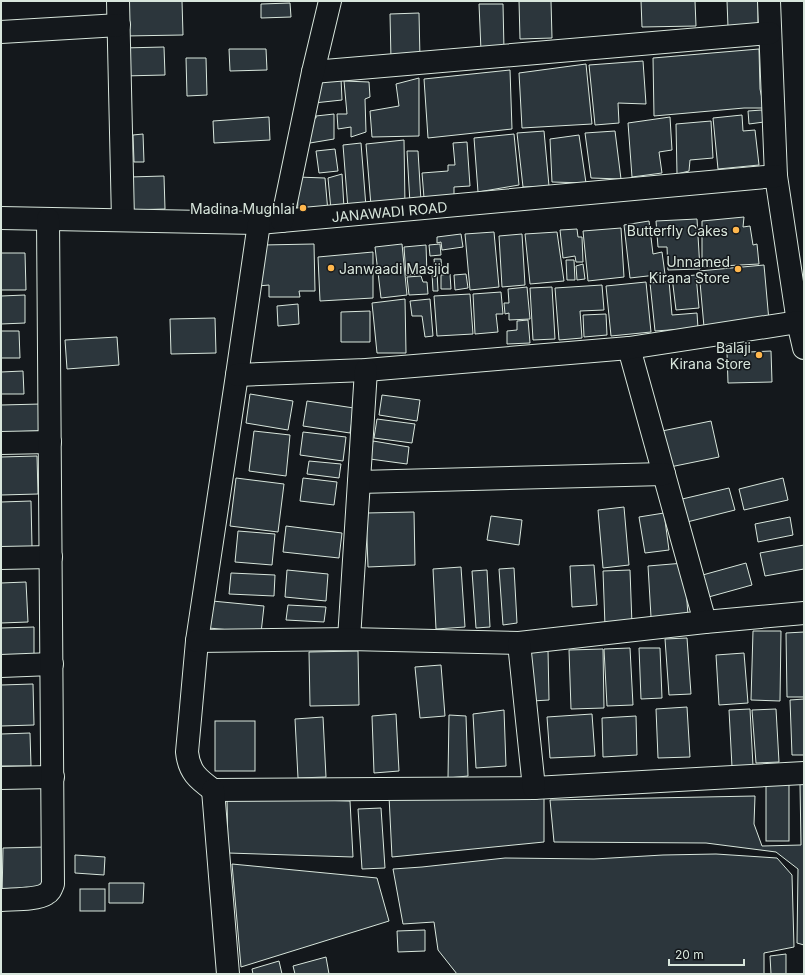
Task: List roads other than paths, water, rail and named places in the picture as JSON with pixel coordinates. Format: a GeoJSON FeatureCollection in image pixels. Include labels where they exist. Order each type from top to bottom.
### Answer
{"type":"FeatureCollection","features":[{"type":"Feature","properties":{"kind":"street"},"geometry":{"type":"LineString","coordinates":[[118,1],[123,220]]}},
{"type":"Feature","properties":{"kind":"street"},"geometry":{"type":"LineString","coordinates":[[282,221],[313,72],[330,1]]}},
{"type":"Feature","properties":{"kind":"street"},"geometry":{"type":"LineString","coordinates":[[769,1],[776,176],[800,315],[804,348]]}},
{"type":"Feature","properties":{"kind":"street"},"geometry":{"type":"LineString","coordinates":[[1,32],[119,25]]}},
{"type":"Feature","properties":{"kind":"street"},"geometry":{"type":"LineString","coordinates":[[313,72],[770,33]]}},
{"type":"Feature","properties":{"kind":"street","name":"JANAWADI ROAD"},"geometry":{"type":"LineString","coordinates":[[1,218],[259,223],[776,176]]}},
{"type":"Feature","properties":{"kind":"street"},"geometry":{"type":"LineString","coordinates":[[1,900],[37,898],[50,891],[54,884],[48,219]]}},
{"type":"Feature","properties":{"kind":"street"},"geometry":{"type":"LineString","coordinates":[[259,223],[238,375],[197,641],[187,752],[188,760],[194,773],[199,779],[213,790],[534,788],[804,773]]}},
{"type":"Feature","properties":{"kind":"street"},"geometry":{"type":"LineString","coordinates":[[238,375],[366,370],[629,348],[800,315]]}},
{"type":"Feature","properties":{"kind":"street"},"geometry":{"type":"LineString","coordinates":[[629,348],[705,622]]}},
{"type":"Feature","properties":{"kind":"street"},"geometry":{"type":"LineString","coordinates":[[349,638],[366,370]]}},
{"type":"Feature","properties":{"kind":"street"},"geometry":{"type":"LineString","coordinates":[[1,443],[50,442]]}},
{"type":"Feature","properties":{"kind":"street"},"geometry":{"type":"LineString","coordinates":[[359,482],[664,474]]}},
{"type":"Feature","properties":{"kind":"street"},"geometry":{"type":"LineString","coordinates":[[1,558],[51,557]]}},
{"type":"Feature","properties":{"kind":"street"},"geometry":{"type":"LineString","coordinates":[[197,641],[349,638],[519,643],[705,622],[804,613]]}},
{"type":"Feature","properties":{"kind":"street"},"geometry":{"type":"LineString","coordinates":[[519,643],[534,788]]}},
{"type":"Feature","properties":{"kind":"street"},"geometry":{"type":"LineString","coordinates":[[1,666],[52,664]]}},
{"type":"Feature","properties":{"kind":"street"},"geometry":{"type":"LineString","coordinates":[[1,778],[53,776]]}},
{"type":"Feature","properties":{"kind":"street"},"geometry":{"type":"LineString","coordinates":[[213,790],[228,974]]}},
{"type":"Feature","properties":{"kind":"place","name":"Madina Mughlai"},"geometry":{"type":"Point","coordinates":[303,208]}},
{"type":"Feature","properties":{"kind":"place","name":"Butterfly Cakes"},"geometry":{"type":"Point","coordinates":[736,230]}},
{"type":"Feature","properties":{"kind":"place","name":"Janwaadi Masjid"},"geometry":{"type":"Point","coordinates":[331,268]}},
{"type":"Feature","properties":{"kind":"place","name":"Unnamed Kirana Store"},"geometry":{"type":"Point","coordinates":[738,269]}},
{"type":"Feature","properties":{"kind":"place","name":"Balaji Kirana Store"},"geometry":{"type":"Point","coordinates":[759,355]}}]}
